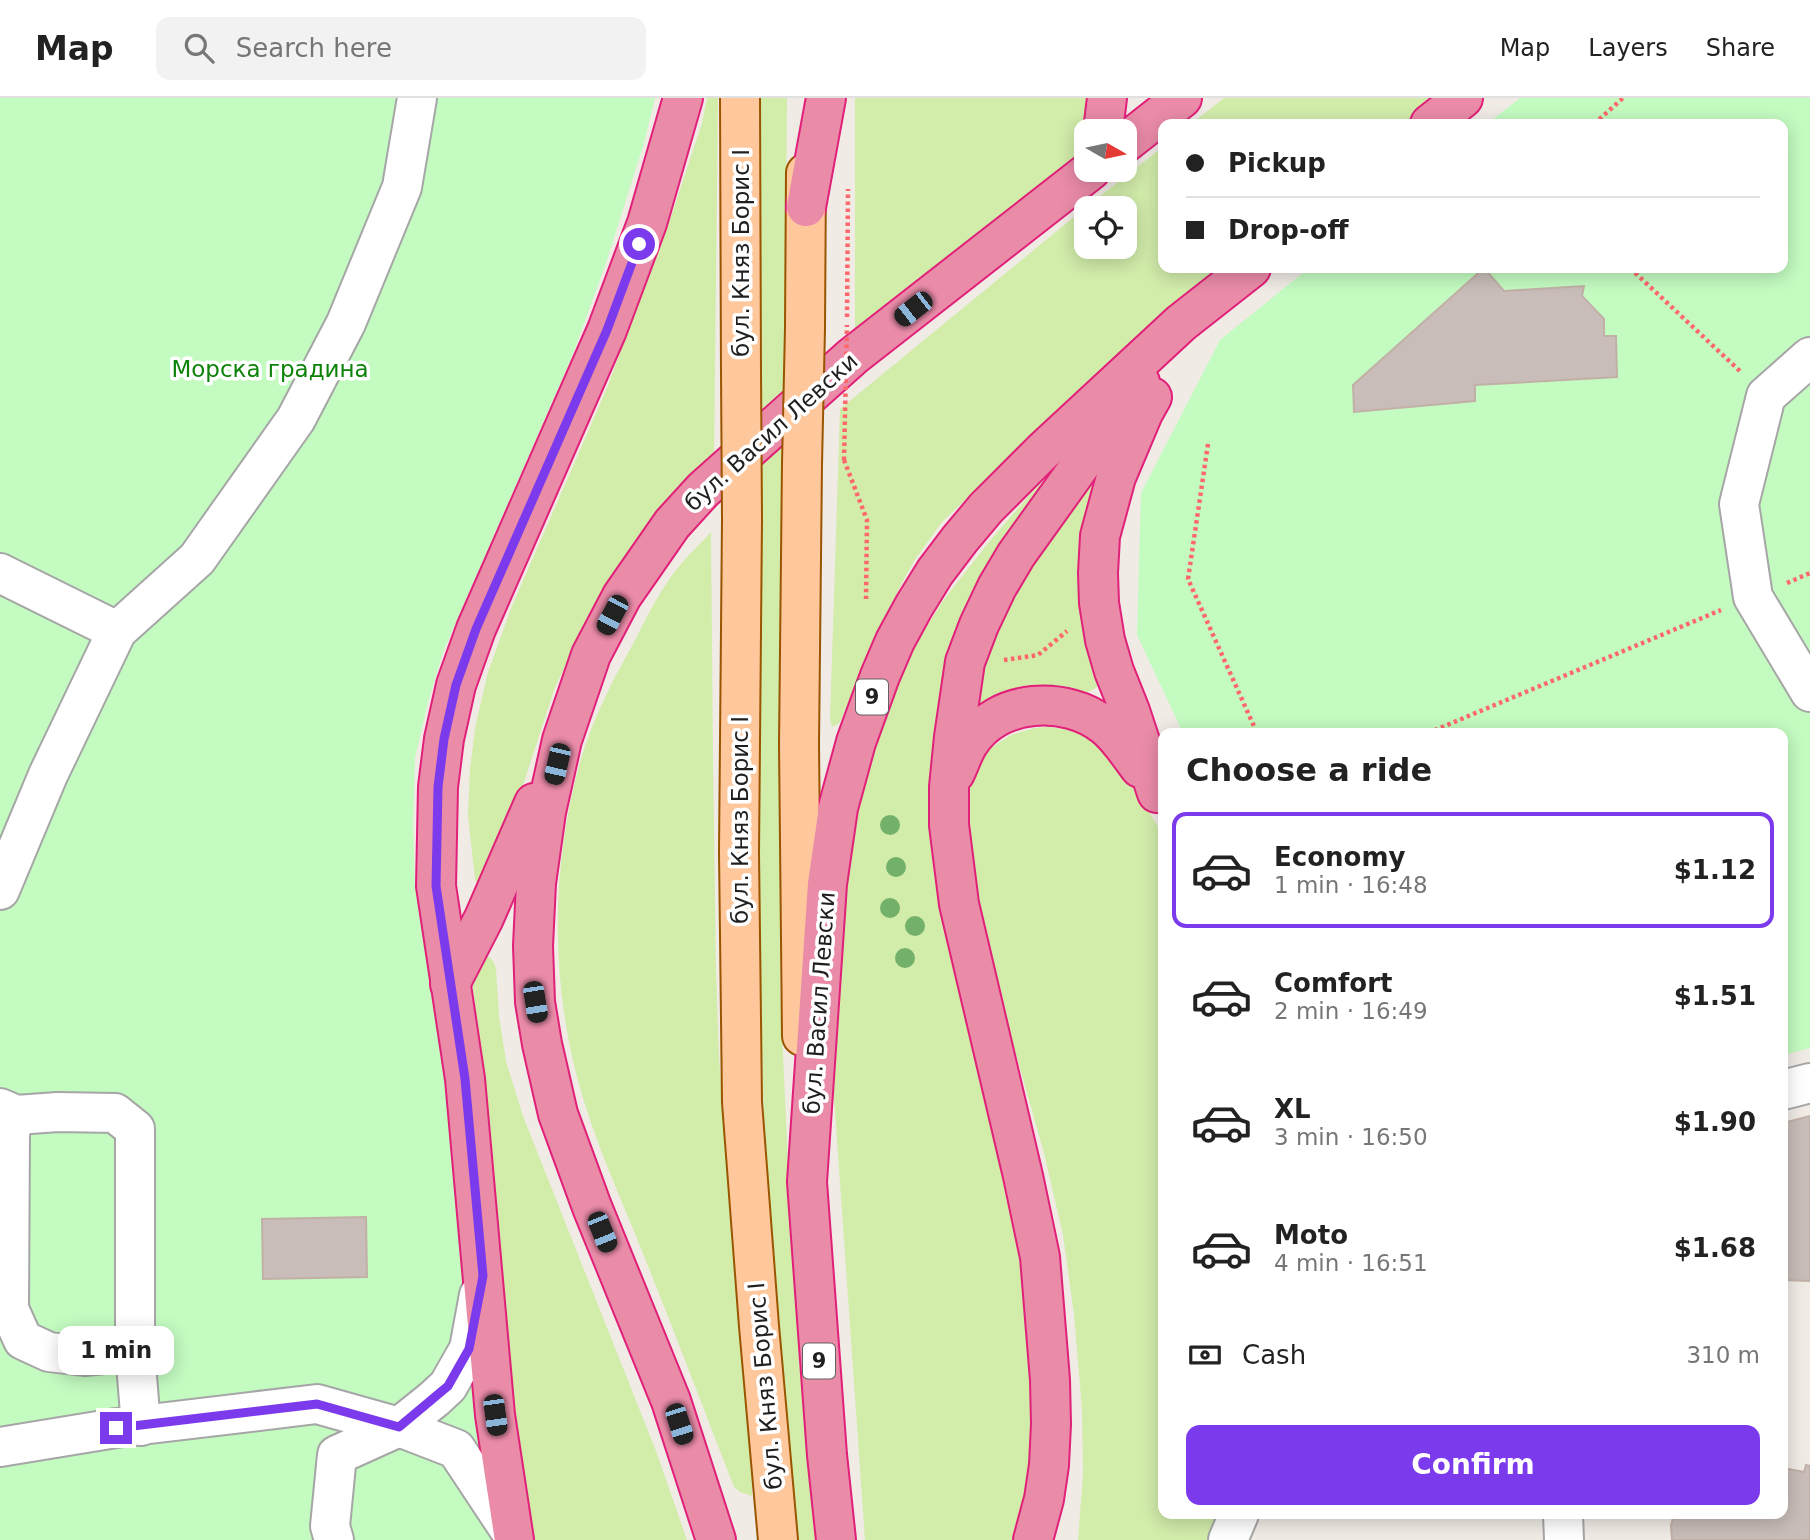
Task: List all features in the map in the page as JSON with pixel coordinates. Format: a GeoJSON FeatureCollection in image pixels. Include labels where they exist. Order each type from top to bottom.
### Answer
{"type":"FeatureCollection","features":[{"type":"Feature","properties":{"kind":"highway"},"geometry":{"type":"LineString","coordinates":[[513,1538],[495,1415],[465,1079],[436,886],[438,787],[444,739],[456,685],[476,629],[607,330],[647,223],[683,98]]}},
{"type":"Feature","properties":{"kind":"highway"},"geometry":{"type":"LineString","coordinates":[[806,207],[826,98]]}},
{"type":"Feature","properties":{"kind":"highway"},"geometry":{"type":"LineString","coordinates":[[1104,119],[1107,98]]}},
{"type":"Feature","properties":{"kind":"highway"},"geometry":{"type":"LineString","coordinates":[[1138,133],[1182,98]]}},
{"type":"Feature","properties":{"kind":"highway"},"geometry":{"type":"LineString","coordinates":[[1436,119],[1463,98]]}},
{"type":"Feature","properties":{"kind":"highway","name":"бул. Васил Левски"},"geometry":{"type":"LineString","coordinates":[[716,1540],[671,1401],[558,1114],[542,1044],[535,1002],[533,946],[536,883],[546,812],[562,740],[591,656],[622,596],[672,524],[703,490],[853,356],[1074,181]]}},
{"type":"Feature","properties":{"kind":"highway"},"geometry":{"type":"LineString","coordinates":[[1158,790],[1105,640],[1099,603],[1100,536],[1116,477],[1143,413],[1161,380],[1245,273]]}},
{"type":"Feature","properties":{"kind":"highway","name":"бул. Васил Левски"},"geometry":{"type":"LineString","coordinates":[[807,1182],[827,884],[834,832],[852,753],[885,665],[928,583],[986,509],[1042,452],[1181,323],[1245,273]]}},
{"type":"Feature","properties":{"kind":"highway"},"geometry":{"type":"LineString","coordinates":[[1033,1540],[1047,1477],[1051,1424],[1040,1257],[1024,1176],[959,904],[950,825],[949,787],[954,737],[965,662],[997,587],[1016,555],[1181,323]]}},
{"type":"Feature","properties":{"kind":"highway"},"geometry":{"type":"LineString","coordinates":[[949,787],[969,743],[989,722],[1013,710],[1050,705],[1068,707],[1089,715],[1106,726],[1118,738],[1158,795]]}},
{"type":"Feature","properties":{"kind":"highway"},"geometry":{"type":"LineString","coordinates":[[450,984],[484,918],[562,740]]}},
{"type":"Feature","properties":{"kind":"highway","name":"9"},"geometry":{"type":"LineString","coordinates":[[807,1182],[827,1455],[836,1540]]}},
{"type":"Feature","properties":{"kind":"main road","name":"бул. Княз Борис I"},"geometry":{"type":"LineString","coordinates":[[740,98],[742,519],[739,852],[742,1102],[778,1540]]}},
{"type":"Feature","properties":{"kind":"main road"},"geometry":{"type":"LineString","coordinates":[[807,1182],[799,744],[808,98]]}},
{"type":"Feature","properties":{"kind":"street"},"geometry":{"type":"LineString","coordinates":[[0,890],[48,775],[117,631],[197,559],[296,418],[346,323],[402,187],[417,98]]}},
{"type":"Feature","properties":{"kind":"street"},"geometry":{"type":"LineString","coordinates":[[1810,357],[1766,396],[1739,504],[1753,597],[1810,692]]}},
{"type":"Feature","properties":{"kind":"street"},"geometry":{"type":"LineString","coordinates":[[0,573],[117,631]]}},
{"type":"Feature","properties":{"kind":"street"},"geometry":{"type":"LineString","coordinates":[[1788,1089],[1810,1083]]}},
{"type":"Feature","properties":{"kind":"street"},"geometry":{"type":"LineString","coordinates":[[123,1352],[84,1356],[49,1352],[23,1340],[9,1309],[8,1111],[115,1113],[135,1129],[123,1352],[129,1427]]}},
{"type":"Feature","properties":{"kind":"street"},"geometry":{"type":"LineString","coordinates":[[334,1540],[330,1526],[337,1455],[399,1427],[448,1386],[469,1349],[483,1276]]}},
{"type":"Feature","properties":{"kind":"street"},"geometry":{"type":"LineString","coordinates":[[0,1447],[129,1427],[317,1404],[399,1427],[456,1449],[513,1538]]}},
{"type":"Feature","properties":{"kind":"street"},"geometry":{"type":"LineString","coordinates":[[1228,1540],[1236,1519]]}},
{"type":"Feature","properties":{"kind":"street"},"geometry":{"type":"LineString","coordinates":[[1563,1519],[1564,1540]]}},
{"type":"Feature","properties":{"kind":"path"},"geometry":{"type":"LineString","coordinates":[[1600,119],[1623,98]]}},
{"type":"Feature","properties":{"kind":"path"},"geometry":{"type":"LineString","coordinates":[[848,178],[844,460],[867,520],[866,599]]}},
{"type":"Feature","properties":{"kind":"path"},"geometry":{"type":"LineString","coordinates":[[1635,273],[1766,396]]}},
{"type":"Feature","properties":{"kind":"path"},"geometry":{"type":"LineString","coordinates":[[1208,444],[1188,579],[1255,728]]}},
{"type":"Feature","properties":{"kind":"path"},"geometry":{"type":"LineString","coordinates":[[1440,728],[1810,573]]}},
{"type":"Feature","properties":{"kind":"path"},"geometry":{"type":"LineString","coordinates":[[999,660],[1038,655]]}},
{"type":"Feature","properties":{"kind":"green space","name":"Морска градина"},"geometry":{"type":"Polygon","coordinates":[[[0,98],[655,98],[644,143],[606,263],[571,359],[443,652],[415,758],[415,883],[448,1069],[498,1540],[0,1540],[0,98]]]}},
{"type":"Feature","properties":{"kind":"green space"},"geometry":{"type":"Polygon","coordinates":[[[707,98],[718,98],[714,459],[585,626],[555,687],[489,890],[480,889],[475,880],[468,815],[475,728],[488,672],[512,606],[607,388],[674,208],[702,123],[707,98]]]}},
{"type":"Feature","properties":{"kind":"green space"},"geometry":{"type":"Polygon","coordinates":[[[759,98],[787,98],[780,987],[799,1356],[817,1540],[798,1540],[789,1471],[771,1272],[765,1141],[759,878],[759,98]]]}},
{"type":"Feature","properties":{"kind":"green space"},"geometry":{"type":"Polygon","coordinates":[[[855,98],[1097,98],[1091,119],[1074,119],[1074,161],[855,331],[855,98]]]}},
{"type":"Feature","properties":{"kind":"green space"},"geometry":{"type":"Polygon","coordinates":[[[1224,98],[1441,98],[1414,119],[1197,119],[1224,98]]]}},
{"type":"Feature","properties":{"kind":"green space"},"geometry":{"type":"Polygon","coordinates":[[[1520,98],[1810,98],[1810,1048],[1788,1054],[1788,728],[1181,728],[1137,635],[1141,493],[1220,340],[1303,273],[1788,273],[1788,119],[1493,119],[1520,98]]]}},
{"type":"Feature","properties":{"kind":"green space"},"geometry":{"type":"Polygon","coordinates":[[[1158,151],[1158,273],[1221,273],[1103,369],[942,522],[914,561],[878,630],[841,720],[832,727],[830,719],[840,409],[1074,217],[1074,259],[1137,259],[1137,196],[1100,196],[1118,182],[1138,182],[1138,166],[1158,151]]]}},
{"type":"Feature","properties":{"kind":"green space"},"geometry":{"type":"Polygon","coordinates":[[[1047,480],[988,565],[962,611],[946,662],[940,698],[932,801],[932,845],[940,912],[998,1130],[1041,1367],[1024,1540],[865,1540],[834,1097],[834,1029],[847,868],[859,806],[882,720],[903,669],[942,602],[989,542],[1039,484],[1047,480]]]}},
{"type":"Feature","properties":{"kind":"green space"},"geometry":{"type":"Polygon","coordinates":[[[1099,481],[1101,677],[1096,688],[1083,694],[979,722],[976,690],[999,603],[1073,502],[1089,486],[1099,481]]]}},
{"type":"Feature","properties":{"kind":"green space"},"geometry":{"type":"Polygon","coordinates":[[[711,532],[719,1058],[752,1496],[734,1487],[598,1143],[576,1073],[562,995],[559,955],[558,916],[564,837],[571,798],[586,744],[610,686],[661,591],[711,532]]]}},
{"type":"Feature","properties":{"kind":"green space"},"geometry":{"type":"Polygon","coordinates":[[[1035,728],[1070,730],[1091,737],[1101,744],[1121,767],[1158,827],[1158,1519],[1220,1519],[1211,1540],[1078,1540],[1083,1474],[1082,1410],[1074,1314],[1063,1235],[1044,1153],[984,941],[964,838],[968,785],[980,758],[1011,735],[1035,728]]]}},
{"type":"Feature","properties":{"kind":"green space"},"geometry":{"type":"Polygon","coordinates":[[[484,955],[492,960],[496,969],[506,1061],[523,1116],[656,1451],[687,1540],[534,1540],[520,1491],[471,968],[484,955]]]}},
{"type":"Feature","properties":{"kind":"building"},"geometry":{"type":"Polygon","coordinates":[[[1478,273],[1488,273],[1504,291],[1584,286],[1582,296],[1604,319],[1604,336],[1616,336],[1617,377],[1475,385],[1475,401],[1354,412],[1353,385],[1478,273]]]}},
{"type":"Feature","properties":{"kind":"building"},"geometry":{"type":"Polygon","coordinates":[[[1810,1116],[1810,1281],[1788,1280],[1788,1122],[1810,1116]]]}},
{"type":"Feature","properties":{"kind":"building"},"geometry":{"type":"Polygon","coordinates":[[[366,1217],[367,1277],[263,1279],[262,1219],[366,1217]]]}},
{"type":"Feature","properties":{"kind":"building"},"geometry":{"type":"Polygon","coordinates":[[[1806,1465],[1810,1466],[1810,1540],[1672,1540],[1673,1519],[1788,1519],[1788,1469],[1804,1472],[1806,1465]]]}},
{"type":"Feature","properties":{"kind":"route"},"geometry":{"type":"LineString","coordinates":[[116,1428],[317,1404],[399,1427],[448,1386],[469,1349],[483,1276],[465,1079],[436,886],[438,787],[444,739],[456,685],[476,629],[607,330],[639,244]]}}]}
